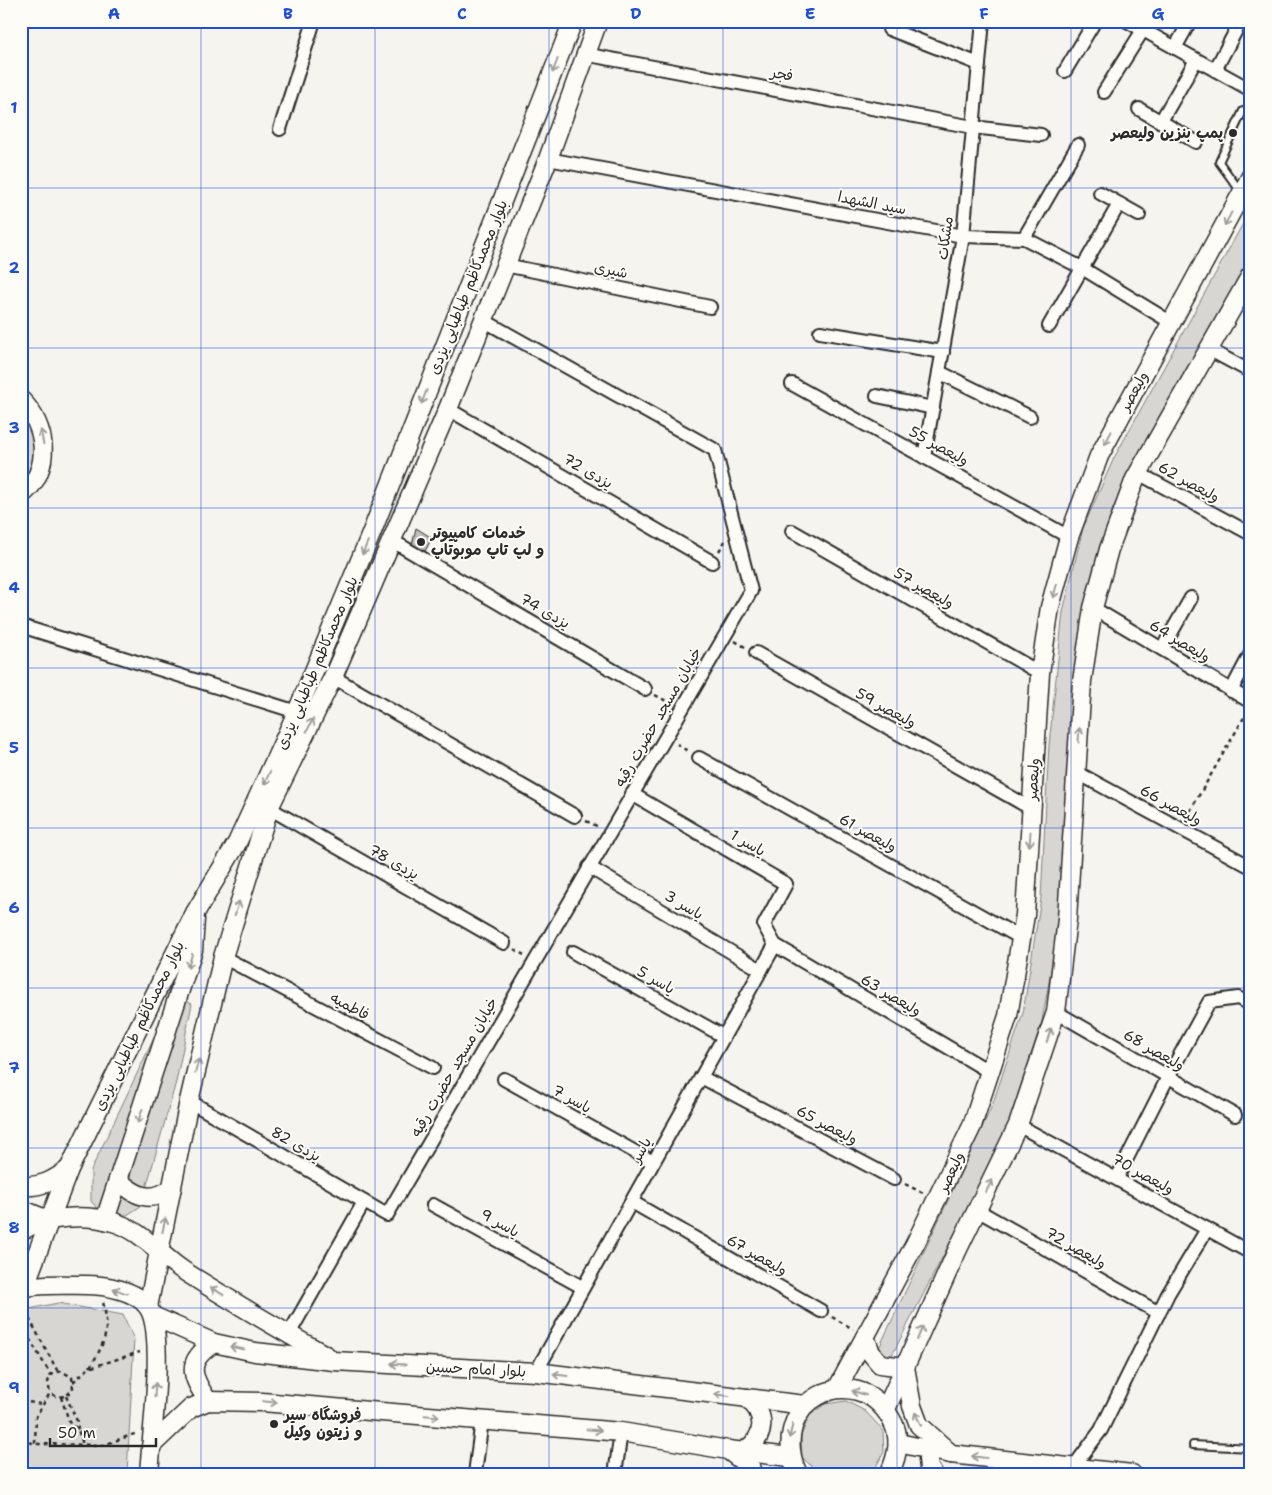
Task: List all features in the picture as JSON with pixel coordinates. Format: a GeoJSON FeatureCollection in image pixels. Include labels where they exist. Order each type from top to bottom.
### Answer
{"type":"FeatureCollection","features":[{"type":"Feature","properties":{"kind":"main road","name":"بلوار محمدکاظم طباطبایی یزدی"},"geometry":{"type":"LineString","coordinates":[[22,1288],[70,1169],[195,913],[237,843],[297,712],[372,534],[573,21]]}},
{"type":"Feature","properties":{"kind":"main road","name":"بلوار محمدکاظم طباطبایی یزدی"},"geometry":{"type":"LineString","coordinates":[[149,1474],[156,1347],[150,1312],[158,1253],[189,1101],[223,957],[269,808],[333,677],[448,408],[548,159],[584,54],[598,21]]}},
{"type":"Feature","properties":{"kind":"main road","name":"ولیعصر"},"geometry":{"type":"LineString","coordinates":[[837,1389],[938,1200],[972,1126],[1008,1016],[1025,914],[1040,673],[1050,607],[1069,537],[1099,456],[1251,176]]}},
{"type":"Feature","properties":{"kind":"main road"},"geometry":{"type":"LineString","coordinates":[[886,1409],[1018,1125],[1056,1012],[1067,919],[1082,681],[1093,608],[1109,549],[1138,473],[1210,350],[1251,275]]}},
{"type":"Feature","properties":{"kind":"main road"},"geometry":{"type":"LineString","coordinates":[[21,400],[33,414],[41,429],[44,446],[42,462],[36,478],[21,506]]}},
{"type":"Feature","properties":{"kind":"main road"},"geometry":{"type":"LineString","coordinates":[[21,495],[36,478]]}},
{"type":"Feature","properties":{"kind":"main road"},"geometry":{"type":"LineString","coordinates":[[105,1220],[193,950],[195,913]]}},
{"type":"Feature","properties":{"kind":"main road"},"geometry":{"type":"LineString","coordinates":[[21,1186],[33,1187],[44,1184],[70,1169]]}},
{"type":"Feature","properties":{"kind":"main road"},"geometry":{"type":"LineString","coordinates":[[118,1180],[133,1193],[139,1194],[153,1196],[164,1194],[172,1188]]}},
{"type":"Feature","properties":{"kind":"main road"},"geometry":{"type":"LineString","coordinates":[[21,1209],[50,1221]]}},
{"type":"Feature","properties":{"kind":"main road"},"geometry":{"type":"LineString","coordinates":[[21,1231],[71,1216],[105,1220],[126,1226],[138,1234],[158,1253],[288,1334],[334,1360]]}},
{"type":"Feature","properties":{"kind":"main road"},"geometry":{"type":"LineString","coordinates":[[22,1288],[99,1285]]}},
{"type":"Feature","properties":{"kind":"main road","name":"بلوار امام حسین"},"geometry":{"type":"LineString","coordinates":[[99,1285],[139,1298],[150,1312],[214,1343],[255,1352],[334,1360],[536,1372],[805,1405]]}},
{"type":"Feature","properties":{"kind":"main road"},"geometry":{"type":"LineString","coordinates":[[865,1337],[871,1352],[880,1364],[905,1367]]}},
{"type":"Feature","properties":{"kind":"main road"},"geometry":{"type":"LineString","coordinates":[[208,1402],[196,1384],[193,1365],[201,1351],[214,1343]]}},
{"type":"Feature","properties":{"kind":"main road"},"geometry":{"type":"LineString","coordinates":[[905,1367],[912,1406],[919,1425],[943,1453]]}},
{"type":"Feature","properties":{"kind":"main road"},"geometry":{"type":"LineString","coordinates":[[798,1474],[790,1457],[789,1438],[794,1421],[805,1405],[819,1395],[837,1389],[855,1390],[872,1397],[886,1409],[895,1426],[898,1443],[896,1460],[889,1474]]}},
{"type":"Feature","properties":{"kind":"main road"},"geometry":{"type":"LineString","coordinates":[[736,1451],[753,1446],[760,1436],[762,1426],[761,1415],[755,1405],[747,1398]]}},
{"type":"Feature","properties":{"kind":"main road"},"geometry":{"type":"LineString","coordinates":[[151,1446],[190,1408],[208,1402],[262,1402],[621,1432],[736,1451],[790,1457]]}},
{"type":"Feature","properties":{"kind":"main road"},"geometry":{"type":"LineString","coordinates":[[898,1443],[943,1453],[1072,1469],[1132,1474]]}},
{"type":"Feature","properties":{"kind":"main road"},"geometry":{"type":"LineString","coordinates":[[736,1451],[754,1474]]}},
{"type":"Feature","properties":{"kind":"main road"},"geometry":{"type":"LineString","coordinates":[[932,1474],[928,1459],[943,1453]]}},
{"type":"Feature","properties":{"kind":"street"},"geometry":{"type":"LineString","coordinates":[[280,129],[314,21]]}},
{"type":"Feature","properties":{"kind":"street","name":"مشکات"},"geometry":{"type":"LineString","coordinates":[[924,457],[963,236],[983,21]]}},
{"type":"Feature","properties":{"kind":"street"},"geometry":{"type":"LineString","coordinates":[[1065,71],[1095,21]]}},
{"type":"Feature","properties":{"kind":"street"},"geometry":{"type":"LineString","coordinates":[[1127,21],[1251,90]]}},
{"type":"Feature","properties":{"kind":"street"},"geometry":{"type":"LineString","coordinates":[[1175,48],[1190,21]]}},
{"type":"Feature","properties":{"kind":"street"},"geometry":{"type":"LineString","coordinates":[[1215,70],[1241,21]]}},
{"type":"Feature","properties":{"kind":"street"},"geometry":{"type":"LineString","coordinates":[[889,29],[979,64]]}},
{"type":"Feature","properties":{"kind":"street"},"geometry":{"type":"LineString","coordinates":[[1104,92],[1143,30]]}},
{"type":"Feature","properties":{"kind":"street","name":"فجر"},"geometry":{"type":"LineString","coordinates":[[584,54],[973,127],[1040,135]]}},
{"type":"Feature","properties":{"kind":"street"},"geometry":{"type":"LineString","coordinates":[[1161,121],[1196,60]]}},
{"type":"Feature","properties":{"kind":"street"},"geometry":{"type":"LineString","coordinates":[[1139,109],[1196,142]]}},
{"type":"Feature","properties":{"kind":"street"},"geometry":{"type":"LineString","coordinates":[[1024,238],[1078,145]]}},
{"type":"Feature","properties":{"kind":"street","name":"سید الشهدا"},"geometry":{"type":"LineString","coordinates":[[548,159],[963,236],[1024,238],[1082,268],[1172,323]]}},
{"type":"Feature","properties":{"kind":"street"},"geometry":{"type":"LineString","coordinates":[[1100,193],[1140,216]]}},
{"type":"Feature","properties":{"kind":"street"},"geometry":{"type":"LineString","coordinates":[[1049,326],[1119,204]]}},
{"type":"Feature","properties":{"kind":"street","name":"شیری"},"geometry":{"type":"LineString","coordinates":[[504,265],[710,307]]}},
{"type":"Feature","properties":{"kind":"street","name":"خیابان مسجد حضرت رقیه"},"geometry":{"type":"LineString","coordinates":[[386,1215],[751,591],[715,450],[483,320]]}},
{"type":"Feature","properties":{"kind":"street"},"geometry":{"type":"LineString","coordinates":[[820,332],[942,352]]}},
{"type":"Feature","properties":{"kind":"street"},"geometry":{"type":"LineString","coordinates":[[1210,350],[1251,372]]}},
{"type":"Feature","properties":{"kind":"street"},"geometry":{"type":"LineString","coordinates":[[939,372],[1030,417]]}},
{"type":"Feature","properties":{"kind":"street","name":"ولیعصر 55"},"geometry":{"type":"LineString","coordinates":[[792,384],[1069,537]]}},
{"type":"Feature","properties":{"kind":"street"},"geometry":{"type":"LineString","coordinates":[[877,396],[933,408]]}},
{"type":"Feature","properties":{"kind":"street","name":"یزدی 72"},"geometry":{"type":"LineString","coordinates":[[448,408],[712,562]]}},
{"type":"Feature","properties":{"kind":"street","name":"ولیعصر 62"},"geometry":{"type":"LineString","coordinates":[[1138,473],[1251,534]]}},
{"type":"Feature","properties":{"kind":"street","name":"ولیعصر 57"},"geometry":{"type":"LineString","coordinates":[[792,531],[1040,673]]}},
{"type":"Feature","properties":{"kind":"street","name":"یزدی 74"},"geometry":{"type":"LineString","coordinates":[[391,540],[645,689]]}},
{"type":"Feature","properties":{"kind":"street"},"geometry":{"type":"LineString","coordinates":[[1162,649],[1191,598]]}},
{"type":"Feature","properties":{"kind":"street","name":"ولیعصر 64"},"geometry":{"type":"LineString","coordinates":[[1093,608],[1251,702]]}},
{"type":"Feature","properties":{"kind":"street"},"geometry":{"type":"LineString","coordinates":[[21,626],[297,712]]}},
{"type":"Feature","properties":{"kind":"street","name":"ولیعصر 59"},"geometry":{"type":"LineString","coordinates":[[756,653],[1032,808]]}},
{"type":"Feature","properties":{"kind":"street"},"geometry":{"type":"LineString","coordinates":[[1231,690],[1251,653]]}},
{"type":"Feature","properties":{"kind":"street"},"geometry":{"type":"LineString","coordinates":[[333,677],[575,816]]}},
{"type":"Feature","properties":{"kind":"street","name":"ولیعصر 61"},"geometry":{"type":"LineString","coordinates":[[699,758],[1021,938]]}},
{"type":"Feature","properties":{"kind":"street","name":"ولیعصر 66"},"geometry":{"type":"LineString","coordinates":[[1076,772],[1251,867]]}},
{"type":"Feature","properties":{"kind":"street","name":"یاسر 1"},"geometry":{"type":"LineString","coordinates":[[632,794],[786,884],[764,925],[775,945]]}},
{"type":"Feature","properties":{"kind":"street","name":"یزدی 78"},"geometry":{"type":"LineString","coordinates":[[269,808],[504,943]]}},
{"type":"Feature","properties":{"kind":"street","name":"یاسر 3"},"geometry":{"type":"LineString","coordinates":[[589,867],[761,970]]}},
{"type":"Feature","properties":{"kind":"street","name":"یاسر"},"geometry":{"type":"LineString","coordinates":[[536,1372],[582,1287],[632,1202],[722,1036],[775,945]]}},
{"type":"Feature","properties":{"kind":"street","name":"ولیعصر 63"},"geometry":{"type":"LineString","coordinates":[[775,945],[990,1072]]}},
{"type":"Feature","properties":{"kind":"street","name":"یاسر 5"},"geometry":{"type":"LineString","coordinates":[[573,952],[722,1036]]}},
{"type":"Feature","properties":{"kind":"street","name":"فاطمیه"},"geometry":{"type":"LineString","coordinates":[[223,957],[433,1068]]}},
{"type":"Feature","properties":{"kind":"street"},"geometry":{"type":"LineString","coordinates":[[1117,1178],[1168,1076],[1209,1002],[1238,998],[1251,1005]]}},
{"type":"Feature","properties":{"kind":"street","name":"ولیعصر 68"},"geometry":{"type":"LineString","coordinates":[[1056,1012],[1235,1115]]}},
{"type":"Feature","properties":{"kind":"street","name":"ولیعصر 65"},"geometry":{"type":"LineString","coordinates":[[701,1077],[894,1179]]}},
{"type":"Feature","properties":{"kind":"street","name":"یاسر 7"},"geometry":{"type":"LineString","coordinates":[[504,1079],[653,1162]]}},
{"type":"Feature","properties":{"kind":"street","name":"یزدی 82"},"geometry":{"type":"LineString","coordinates":[[189,1101],[386,1215]]}},
{"type":"Feature","properties":{"kind":"street","name":"ولیعصر 70"},"geometry":{"type":"LineString","coordinates":[[1018,1125],[1207,1229],[1249,1248]]}},
{"type":"Feature","properties":{"kind":"street"},"geometry":{"type":"LineString","coordinates":[[288,1334],[364,1202]]}},
{"type":"Feature","properties":{"kind":"street","name":"ولیعصر 67"},"geometry":{"type":"LineString","coordinates":[[632,1202],[821,1310]]}},
{"type":"Feature","properties":{"kind":"street","name":"یاسر 9"},"geometry":{"type":"LineString","coordinates":[[433,1205],[582,1287]]}},
{"type":"Feature","properties":{"kind":"street","name":"ولیعصر 72"},"geometry":{"type":"LineString","coordinates":[[977,1210],[1159,1314]]}},
{"type":"Feature","properties":{"kind":"street"},"geometry":{"type":"LineString","coordinates":[[1072,1469],[1101,1430],[1159,1314],[1207,1229]]}},
{"type":"Feature","properties":{"kind":"street"},"geometry":{"type":"LineString","coordinates":[[475,1474],[482,1420]]}},
{"type":"Feature","properties":{"kind":"street"},"geometry":{"type":"LineString","coordinates":[[615,1474],[621,1432]]}},
{"type":"Feature","properties":{"kind":"lane"},"geometry":{"type":"LineString","coordinates":[[1242,193],[1219,162],[1244,111],[1251,111]]}},
{"type":"Feature","properties":{"kind":"lane"},"geometry":{"type":"LineString","coordinates":[[1193,1445],[1251,1448]]}},
{"type":"Feature","properties":{"kind":"path"},"geometry":{"type":"LineString","coordinates":[[712,562],[734,526]]}},
{"type":"Feature","properties":{"kind":"path"},"geometry":{"type":"LineString","coordinates":[[725,636],[756,653]]}},
{"type":"Feature","properties":{"kind":"path"},"geometry":{"type":"LineString","coordinates":[[645,689],[682,710]]}},
{"type":"Feature","properties":{"kind":"path"},"geometry":{"type":"LineString","coordinates":[[1180,828],[1251,707]]}},
{"type":"Feature","properties":{"kind":"path"},"geometry":{"type":"LineString","coordinates":[[666,737],[699,758]]}},
{"type":"Feature","properties":{"kind":"path"},"geometry":{"type":"LineString","coordinates":[[575,816],[610,833]]}},
{"type":"Feature","properties":{"kind":"path"},"geometry":{"type":"LineString","coordinates":[[504,943],[535,961]]}},
{"type":"Feature","properties":{"kind":"path"},"geometry":{"type":"LineString","coordinates":[[894,1179],[938,1200]]}},
{"type":"Feature","properties":{"kind":"path"},"geometry":{"type":"LineString","coordinates":[[73,1382],[89,1368],[106,1341],[106,1316],[99,1285]]}},
{"type":"Feature","properties":{"kind":"path"},"geometry":{"type":"LineString","coordinates":[[821,1310],[865,1337]]}},
{"type":"Feature","properties":{"kind":"path"},"geometry":{"type":"LineString","coordinates":[[21,1316],[30,1320],[58,1372],[72,1378],[73,1389],[66,1396],[57,1398],[50,1393],[48,1382],[52,1375],[58,1372]]}},
{"type":"Feature","properties":{"kind":"path"},"geometry":{"type":"LineString","coordinates":[[21,1325],[52,1375]]}},
{"type":"Feature","properties":{"kind":"path"},"geometry":{"type":"LineString","coordinates":[[89,1368],[156,1347]]}},
{"type":"Feature","properties":{"kind":"path"},"geometry":{"type":"LineString","coordinates":[[35,1443],[36,1416],[41,1404],[50,1393]]}},
{"type":"Feature","properties":{"kind":"path"},"geometry":{"type":"LineString","coordinates":[[66,1396],[77,1420],[83,1444]]}},
{"type":"Feature","properties":{"kind":"path"},"geometry":{"type":"LineString","coordinates":[[61,1397],[70,1424],[78,1430]]}},
{"type":"Feature","properties":{"kind":"path"},"geometry":{"type":"LineString","coordinates":[[21,1401],[41,1404]]}},
{"type":"Feature","properties":{"kind":"path"},"geometry":{"type":"LineString","coordinates":[[21,1441],[104,1445],[152,1427]]}},
{"type":"Feature","properties":{"kind":"shaded area"},"geometry":{"type":"Polygon","coordinates":[[[1251,209],[1251,254],[1231,293],[1144,444],[1113,508],[1092,583],[1058,932],[1042,1021],[1009,1122],[978,1188],[891,1357],[885,1357],[879,1348],[992,1106],[1023,1013],[1041,898],[1049,745],[1063,612],[1083,528],[1114,458],[1251,209]]]}},
{"type":"Feature","properties":{"kind":"shaded area"},"geometry":{"type":"Polygon","coordinates":[[[21,408],[28,419],[35,438],[36,455],[21,486],[21,408]]]}},
{"type":"Feature","properties":{"kind":"shaded area"},"geometry":{"type":"Polygon","coordinates":[[[177,996],[192,1004],[176,1082],[141,1206],[127,1215],[102,1214],[91,1201],[91,1170],[165,1015],[177,996]]]}},
{"type":"Feature","properties":{"kind":"shaded area"},"geometry":{"type":"Polygon","coordinates":[[[58,1303],[123,1315],[134,1339],[127,1474],[21,1474],[21,1316],[24,1310],[58,1303]]]}},
{"type":"Feature","properties":{"kind":"shaded area"},"geometry":{"type":"Polygon","coordinates":[[[846,1401],[865,1411],[883,1430],[884,1452],[872,1474],[819,1474],[802,1457],[801,1436],[809,1416],[825,1404],[846,1401]]]}},
{"type":"Feature","properties":{"kind":"building","name":"خدمات کامپیوتر و لپ تاپ موبوتاپ"},"geometry":{"type":"Polygon","coordinates":[[[416,528],[432,538],[424,553],[412,545],[416,528]]]}},
{"type":"Feature","properties":{"kind":"place","name":"پمپ بنزین ولیعصر"},"geometry":{"type":"Point","coordinates":[1233,133]}},
{"type":"Feature","properties":{"kind":"place","name":"خدمات کامپیوتر و لپ تاپ موبوتاپ"},"geometry":{"type":"Point","coordinates":[421,542]}},
{"type":"Feature","properties":{"kind":"place","name":"فروشگاه سیر و زیتون وکیل"},"geometry":{"type":"Point","coordinates":[274,1424]}}]}
